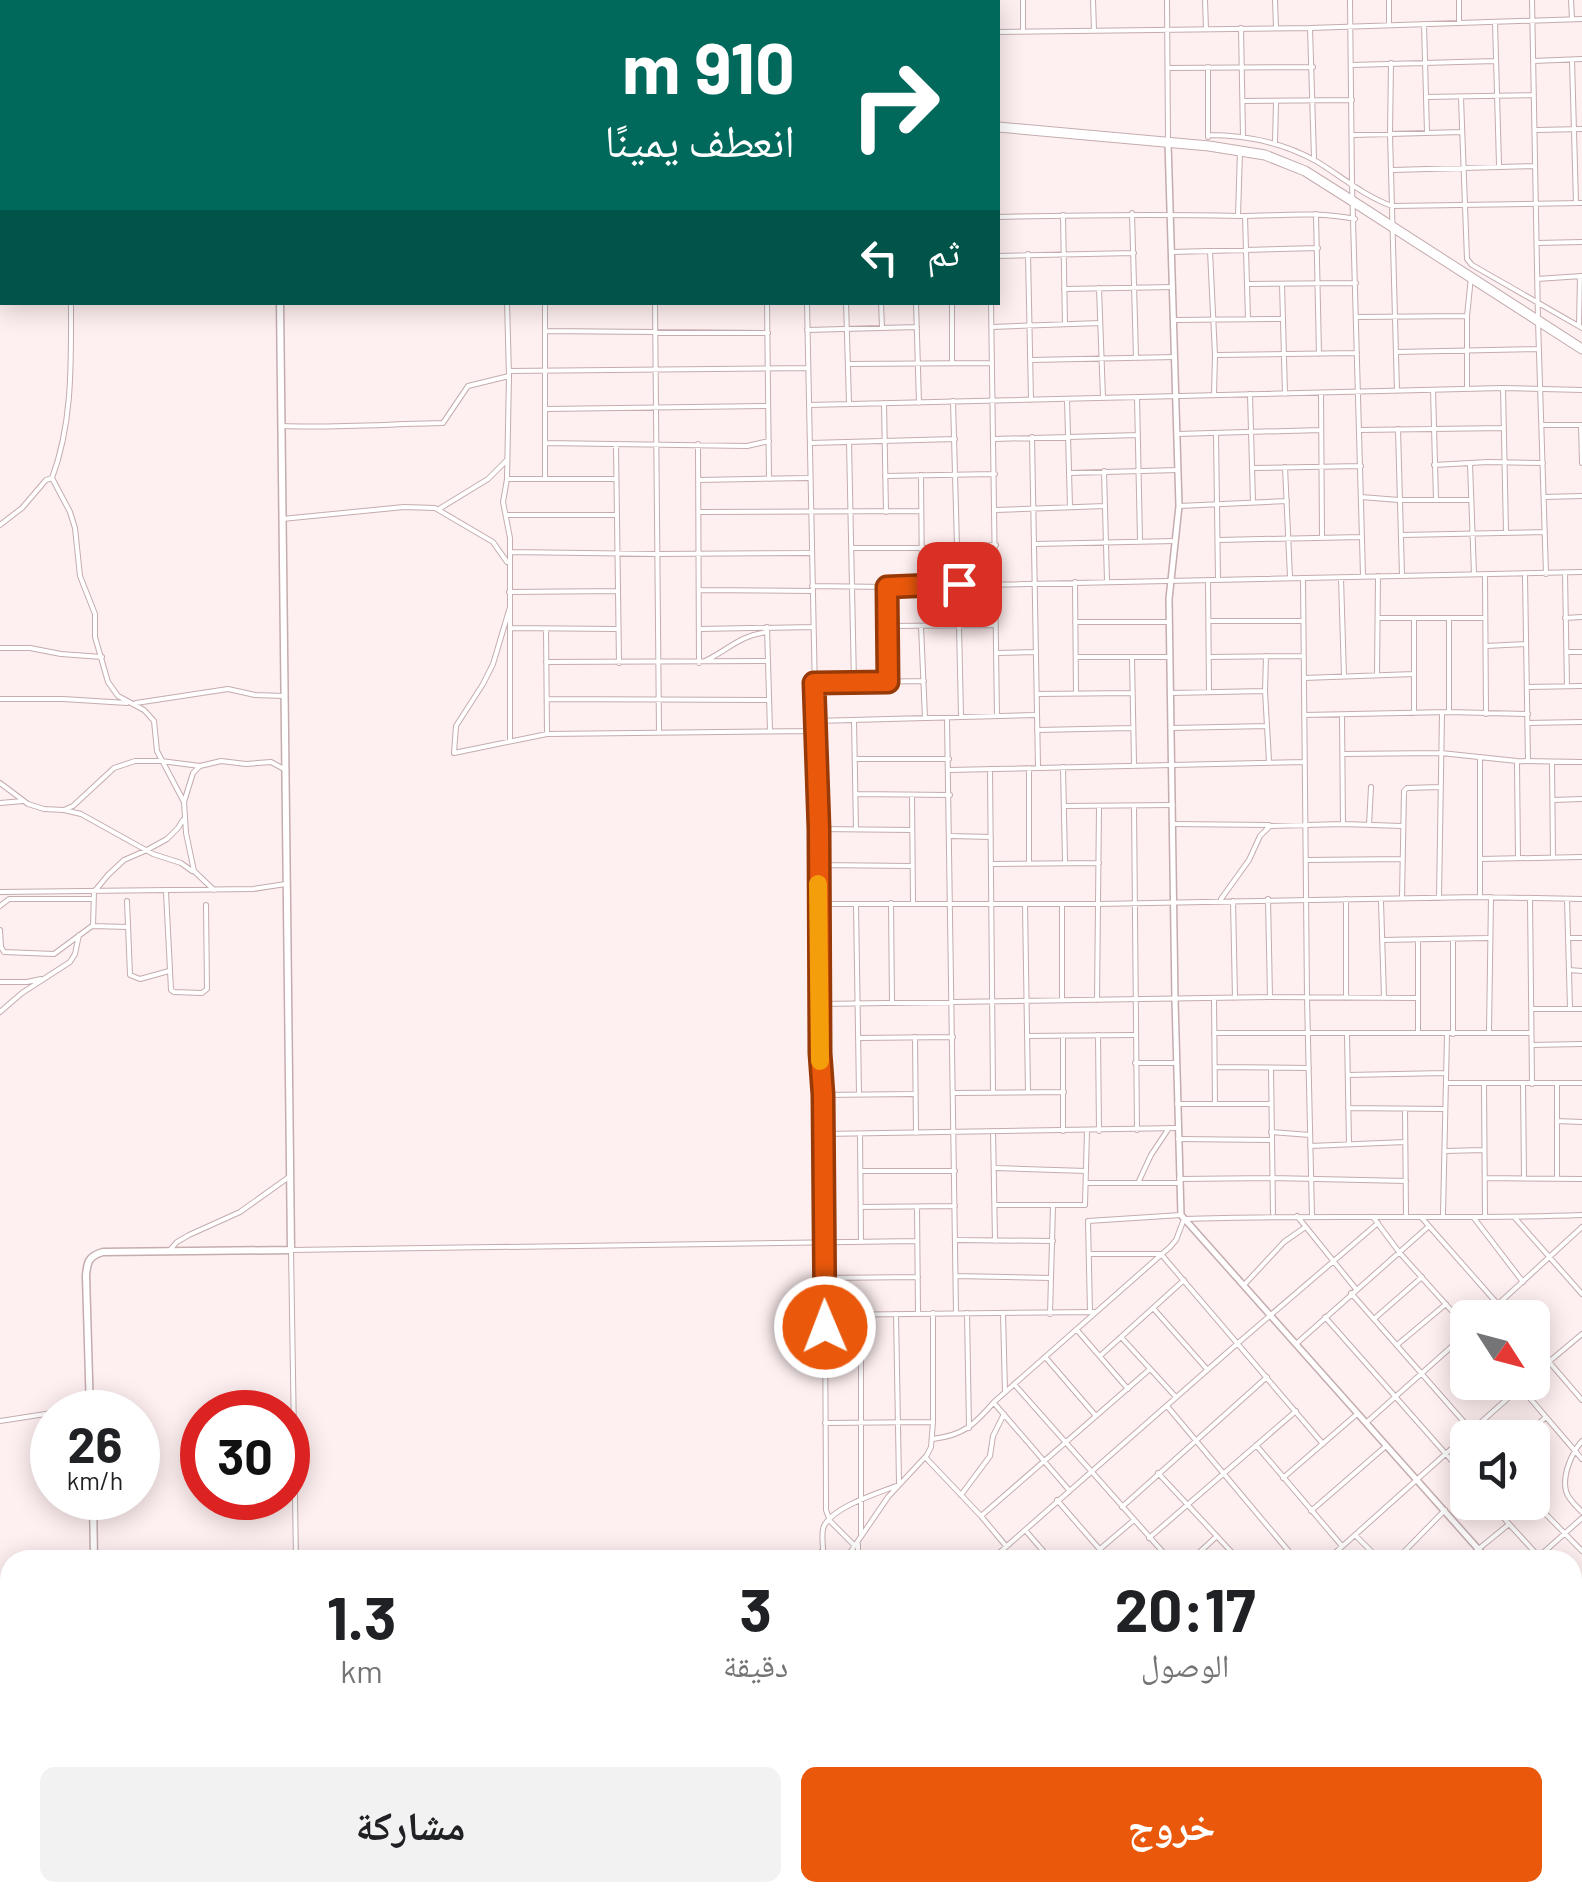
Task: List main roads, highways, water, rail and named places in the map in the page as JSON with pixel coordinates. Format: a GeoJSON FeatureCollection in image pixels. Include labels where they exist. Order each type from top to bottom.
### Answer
{"type":"FeatureCollection","features":[{"type":"Feature","properties":{"kind":"highway"},"geometry":{"type":"LineString","coordinates":[[1000,126],[1168,142],[1208,141],[1288,163],[1354,201],[1582,349]]}},
{"type":"Feature","properties":{"kind":"main road"},"geometry":{"type":"LineString","coordinates":[[89,1390],[86,1276],[89,1259],[103,1252],[290,1250],[280,305]]}},
{"type":"Feature","properties":{"kind":"main road"},"geometry":{"type":"LineString","coordinates":[[93,1520],[94,1550]]}}]}
